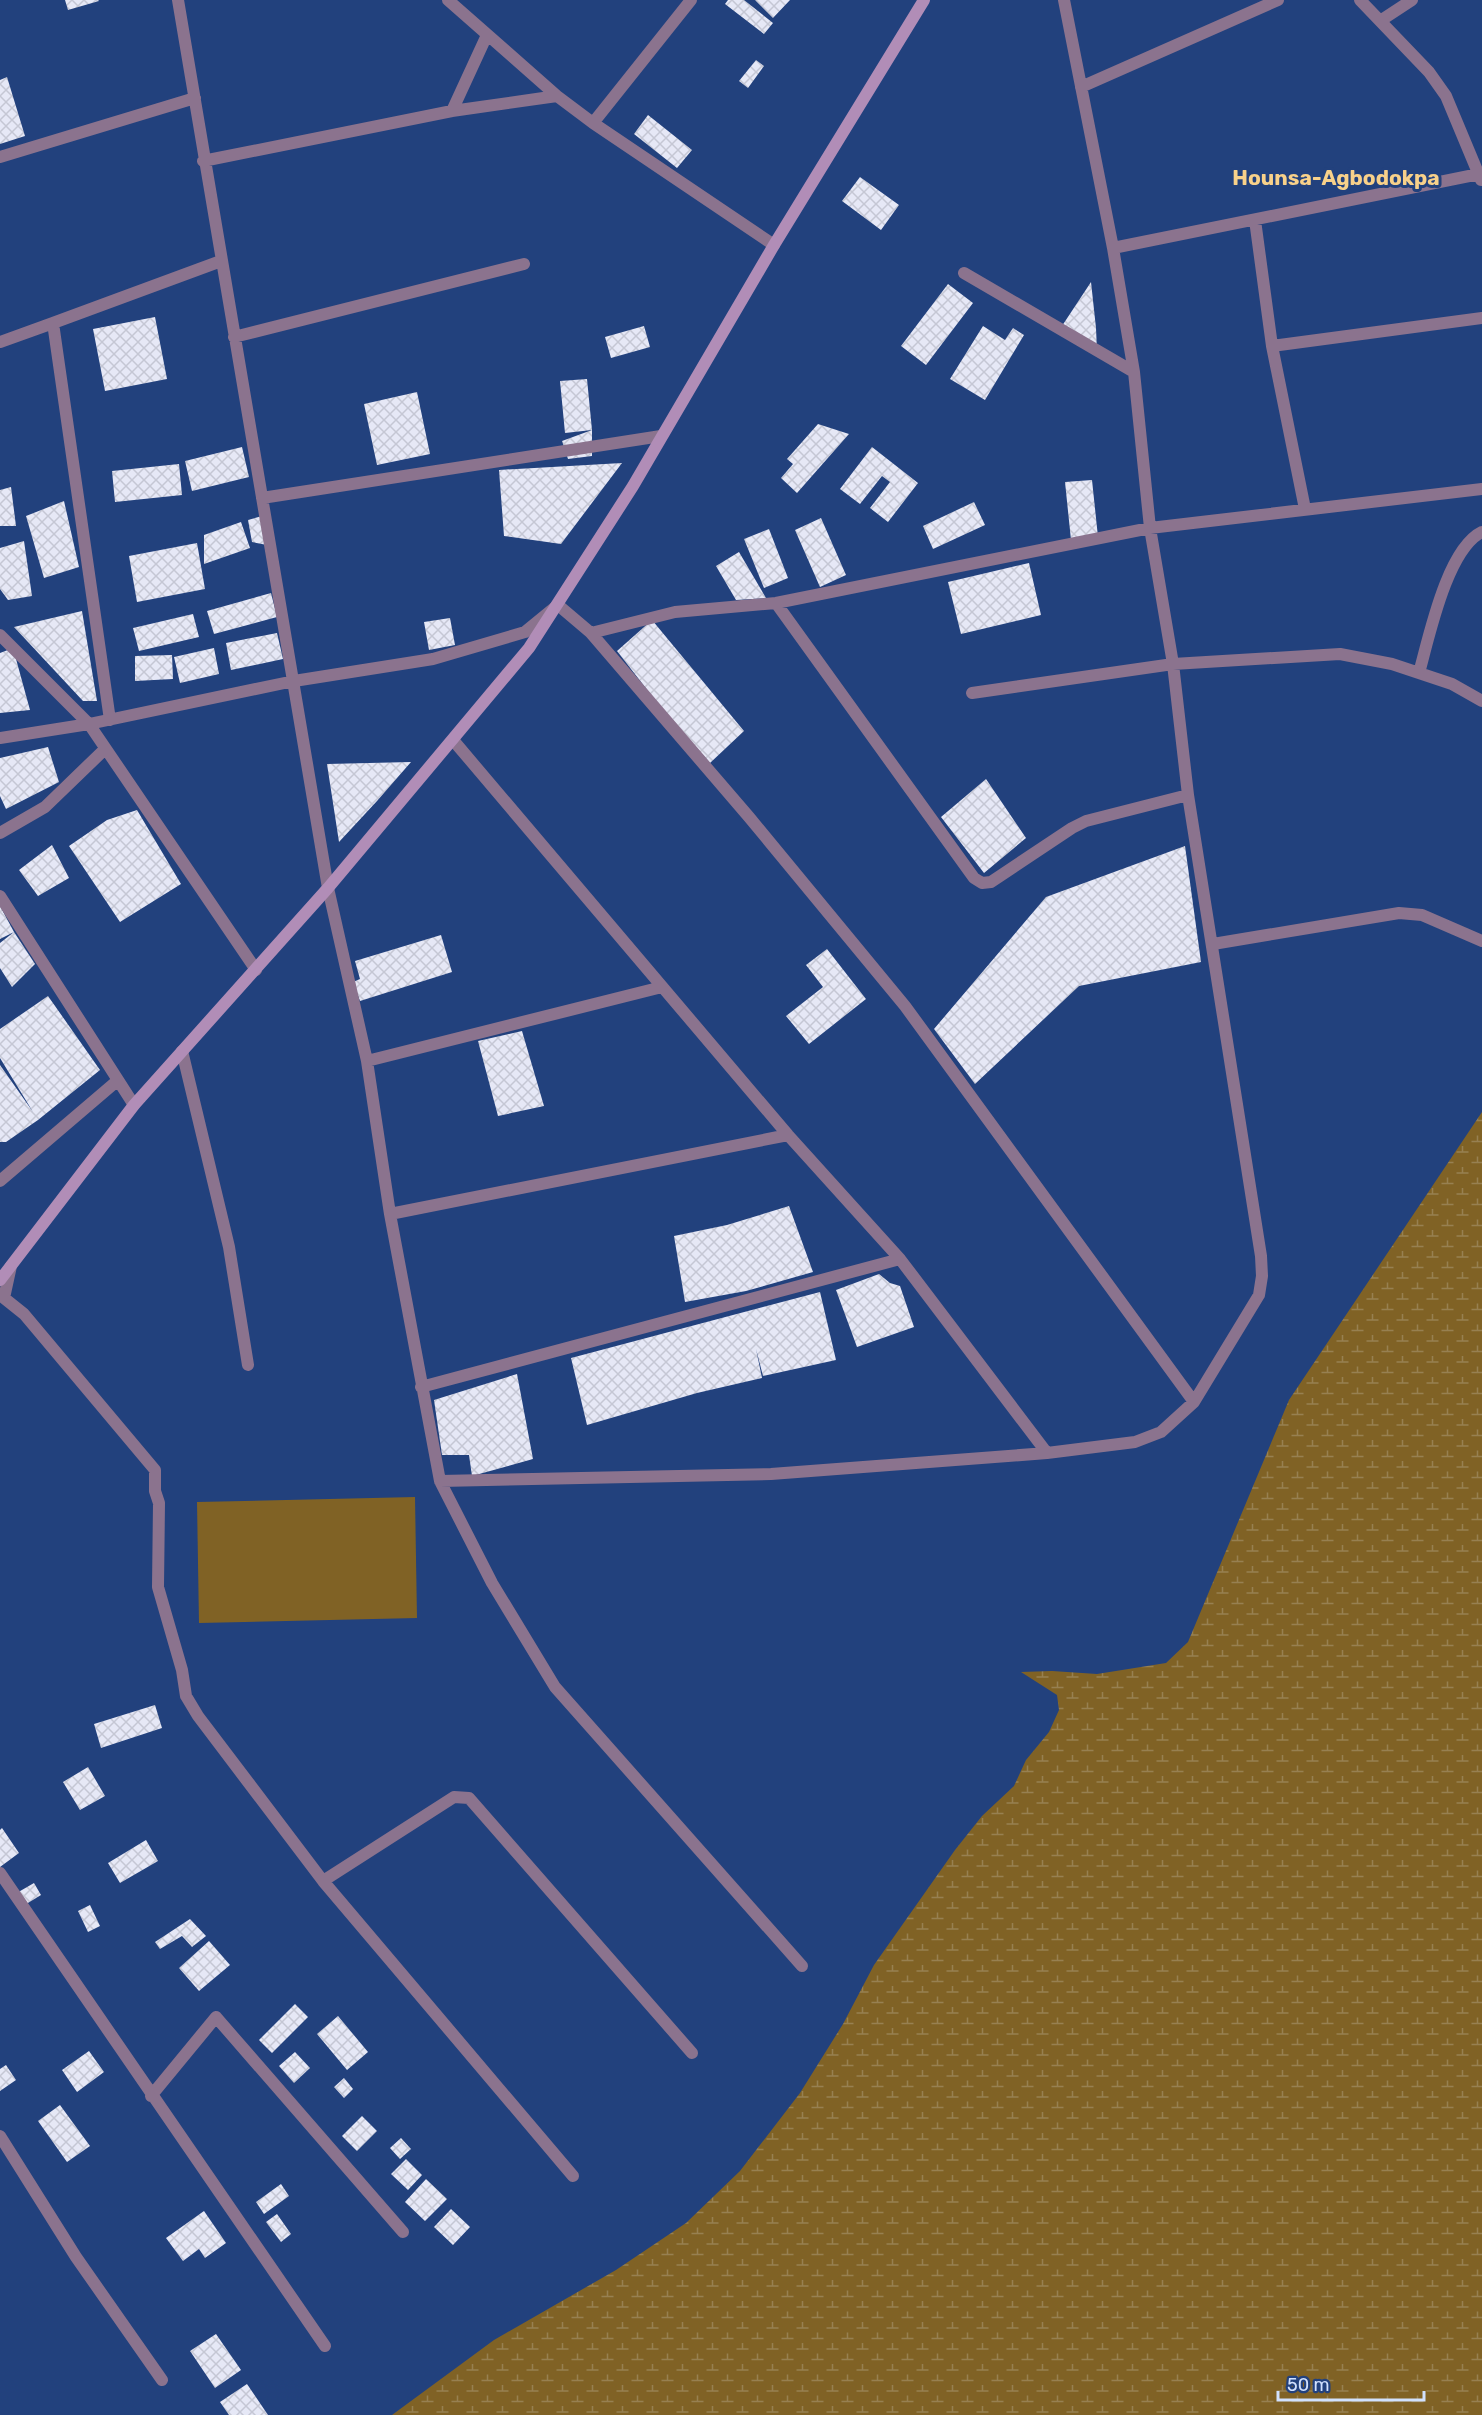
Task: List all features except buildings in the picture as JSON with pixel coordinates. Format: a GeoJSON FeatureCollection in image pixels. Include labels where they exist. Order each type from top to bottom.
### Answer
{"type":"FeatureCollection","features":[{"type":"Feature","properties":{"kind":"main road"},"geometry":{"type":"LineString","coordinates":[[0,1280],[134,1105],[328,888],[529,648],[633,486],[774,245],[924,0]]}},
{"type":"Feature","properties":{"kind":"street"},"geometry":{"type":"LineString","coordinates":[[178,0],[203,161],[328,888],[367,1061],[390,1214],[440,1481],[492,1583],[555,1687],[802,1966]]}},
{"type":"Feature","properties":{"kind":"street"},"geometry":{"type":"LineString","coordinates":[[448,0],[557,96],[593,123],[774,245]]}},
{"type":"Feature","properties":{"kind":"street"},"geometry":{"type":"LineString","coordinates":[[593,123],[691,0]]}},
{"type":"Feature","properties":{"kind":"street"},"geometry":{"type":"LineString","coordinates":[[440,1481],[771,1474],[1047,1453],[1135,1442],[1161,1432],[1194,1402],[1259,1295],[1262,1276],[1261,1256],[1188,795],[1173,664],[1150,528],[1134,372],[1113,248],[1064,0]]}},
{"type":"Feature","properties":{"kind":"street"},"geometry":{"type":"LineString","coordinates":[[1081,87],[1278,0]]}},
{"type":"Feature","properties":{"kind":"street"},"geometry":{"type":"LineString","coordinates":[[1113,248],[1480,178],[1446,96],[1429,72],[1360,0]]}},
{"type":"Feature","properties":{"kind":"street"},"geometry":{"type":"LineString","coordinates":[[1380,21],[1412,0]]}},
{"type":"Feature","properties":{"kind":"street"},"geometry":{"type":"LineString","coordinates":[[452,111],[487,34]]}},
{"type":"Feature","properties":{"kind":"street"},"geometry":{"type":"LineString","coordinates":[[203,161],[452,111],[557,96]]}},
{"type":"Feature","properties":{"kind":"street"},"geometry":{"type":"LineString","coordinates":[[0,157],[195,98]]}},
{"type":"Feature","properties":{"kind":"street"},"geometry":{"type":"LineString","coordinates":[[1255,220],[1272,346],[1305,509]]}},
{"type":"Feature","properties":{"kind":"street"},"geometry":{"type":"LineString","coordinates":[[0,342],[221,261]]}},
{"type":"Feature","properties":{"kind":"street"},"geometry":{"type":"LineString","coordinates":[[234,338],[524,264]]}},
{"type":"Feature","properties":{"kind":"street"},"geometry":{"type":"LineString","coordinates":[[963,273],[1134,372]]}},
{"type":"Feature","properties":{"kind":"street"},"geometry":{"type":"LineString","coordinates":[[1272,346],[1482,318]]}},
{"type":"Feature","properties":{"kind":"street"},"geometry":{"type":"LineString","coordinates":[[53,323],[110,720]]}},
{"type":"Feature","properties":{"kind":"street"},"geometry":{"type":"LineString","coordinates":[[262,498],[661,436]]}},
{"type":"Feature","properties":{"kind":"street"},"geometry":{"type":"LineString","coordinates":[[591,633],[675,612],[776,603],[1150,528],[1482,489]]}},
{"type":"Feature","properties":{"kind":"street"},"geometry":{"type":"LineString","coordinates":[[1419,673],[1445,582],[1462,550],[1482,532]]}},
{"type":"Feature","properties":{"kind":"street"},"geometry":{"type":"LineString","coordinates":[[776,603],[975,878],[982,883],[991,882],[1086,821],[1188,795]]}},
{"type":"Feature","properties":{"kind":"street"},"geometry":{"type":"LineString","coordinates":[[0,738],[110,720],[294,681],[433,659],[494,643],[525,632],[558,605],[591,633],[749,817],[905,1006],[1194,1402]]}},
{"type":"Feature","properties":{"kind":"street"},"geometry":{"type":"LineString","coordinates":[[0,635],[89,724],[256,970]]}},
{"type":"Feature","properties":{"kind":"street"},"geometry":{"type":"LineString","coordinates":[[972,693],[1173,664],[1340,654],[1392,664],[1452,684],[1482,701]]}},
{"type":"Feature","properties":{"kind":"street"},"geometry":{"type":"LineString","coordinates":[[453,740],[788,1135],[900,1259],[1047,1453]]}},
{"type":"Feature","properties":{"kind":"street"},"geometry":{"type":"LineString","coordinates":[[0,833],[50,802],[105,749]]}},
{"type":"Feature","properties":{"kind":"street"},"geometry":{"type":"LineString","coordinates":[[0,896],[134,1105]]}},
{"type":"Feature","properties":{"kind":"street"},"geometry":{"type":"LineString","coordinates":[[1213,944],[1400,913],[1422,915],[1482,941]]}},
{"type":"Feature","properties":{"kind":"street"},"geometry":{"type":"LineString","coordinates":[[367,1061],[662,987]]}},
{"type":"Feature","properties":{"kind":"street"},"geometry":{"type":"LineString","coordinates":[[182,1051],[229,1247],[248,1365]]}},
{"type":"Feature","properties":{"kind":"street"},"geometry":{"type":"LineString","coordinates":[[0,1181],[117,1081]]}},
{"type":"Feature","properties":{"kind":"street"},"geometry":{"type":"LineString","coordinates":[[390,1214],[788,1135]]}},
{"type":"Feature","properties":{"kind":"street"},"geometry":{"type":"LineString","coordinates":[[421,1387],[900,1259]]}},
{"type":"Feature","properties":{"kind":"street"},"geometry":{"type":"LineString","coordinates":[[10,1266],[4,1298],[24,1314],[155,1470],[155,1491],[159,1503],[158,1587],[182,1670],[186,1696],[198,1716],[322,1881],[573,2176]]}},
{"type":"Feature","properties":{"kind":"street"},"geometry":{"type":"LineString","coordinates":[[322,1881],[454,1797],[469,1798],[692,2054]]}},
{"type":"Feature","properties":{"kind":"street"},"geometry":{"type":"LineString","coordinates":[[0,1874],[325,2346]]}},
{"type":"Feature","properties":{"kind":"street"},"geometry":{"type":"LineString","coordinates":[[151,2096],[216,2018],[403,2232]]}},
{"type":"Feature","properties":{"kind":"street"},"geometry":{"type":"LineString","coordinates":[[0,2136],[76,2257],[162,2380]]}},
{"type":"Feature","properties":{"kind":"green space"},"geometry":{"type":"Polygon","coordinates":[[[1482,1112],[1482,2415],[392,2415],[494,2340],[616,2270],[686,2223],[740,2171],[800,2093],[843,2024],[874,1965],[955,1850],[982,1816],[1014,1786],[1026,1760],[1049,1732],[1059,1710],[1057,1695],[1021,1672],[1052,1671],[1097,1674],[1166,1663],[1188,1642],[1289,1400],[1482,1112]]]}},
{"type":"Feature","properties":{"kind":"green space"},"geometry":{"type":"Polygon","coordinates":[[[415,1497],[417,1618],[199,1623],[197,1502],[415,1497]]]}},
{"type":"Feature","properties":{"kind":"district","name":"Hounsa-Agbodokpa"},"geometry":{"type":"Point","coordinates":[1336,177]}}]}
